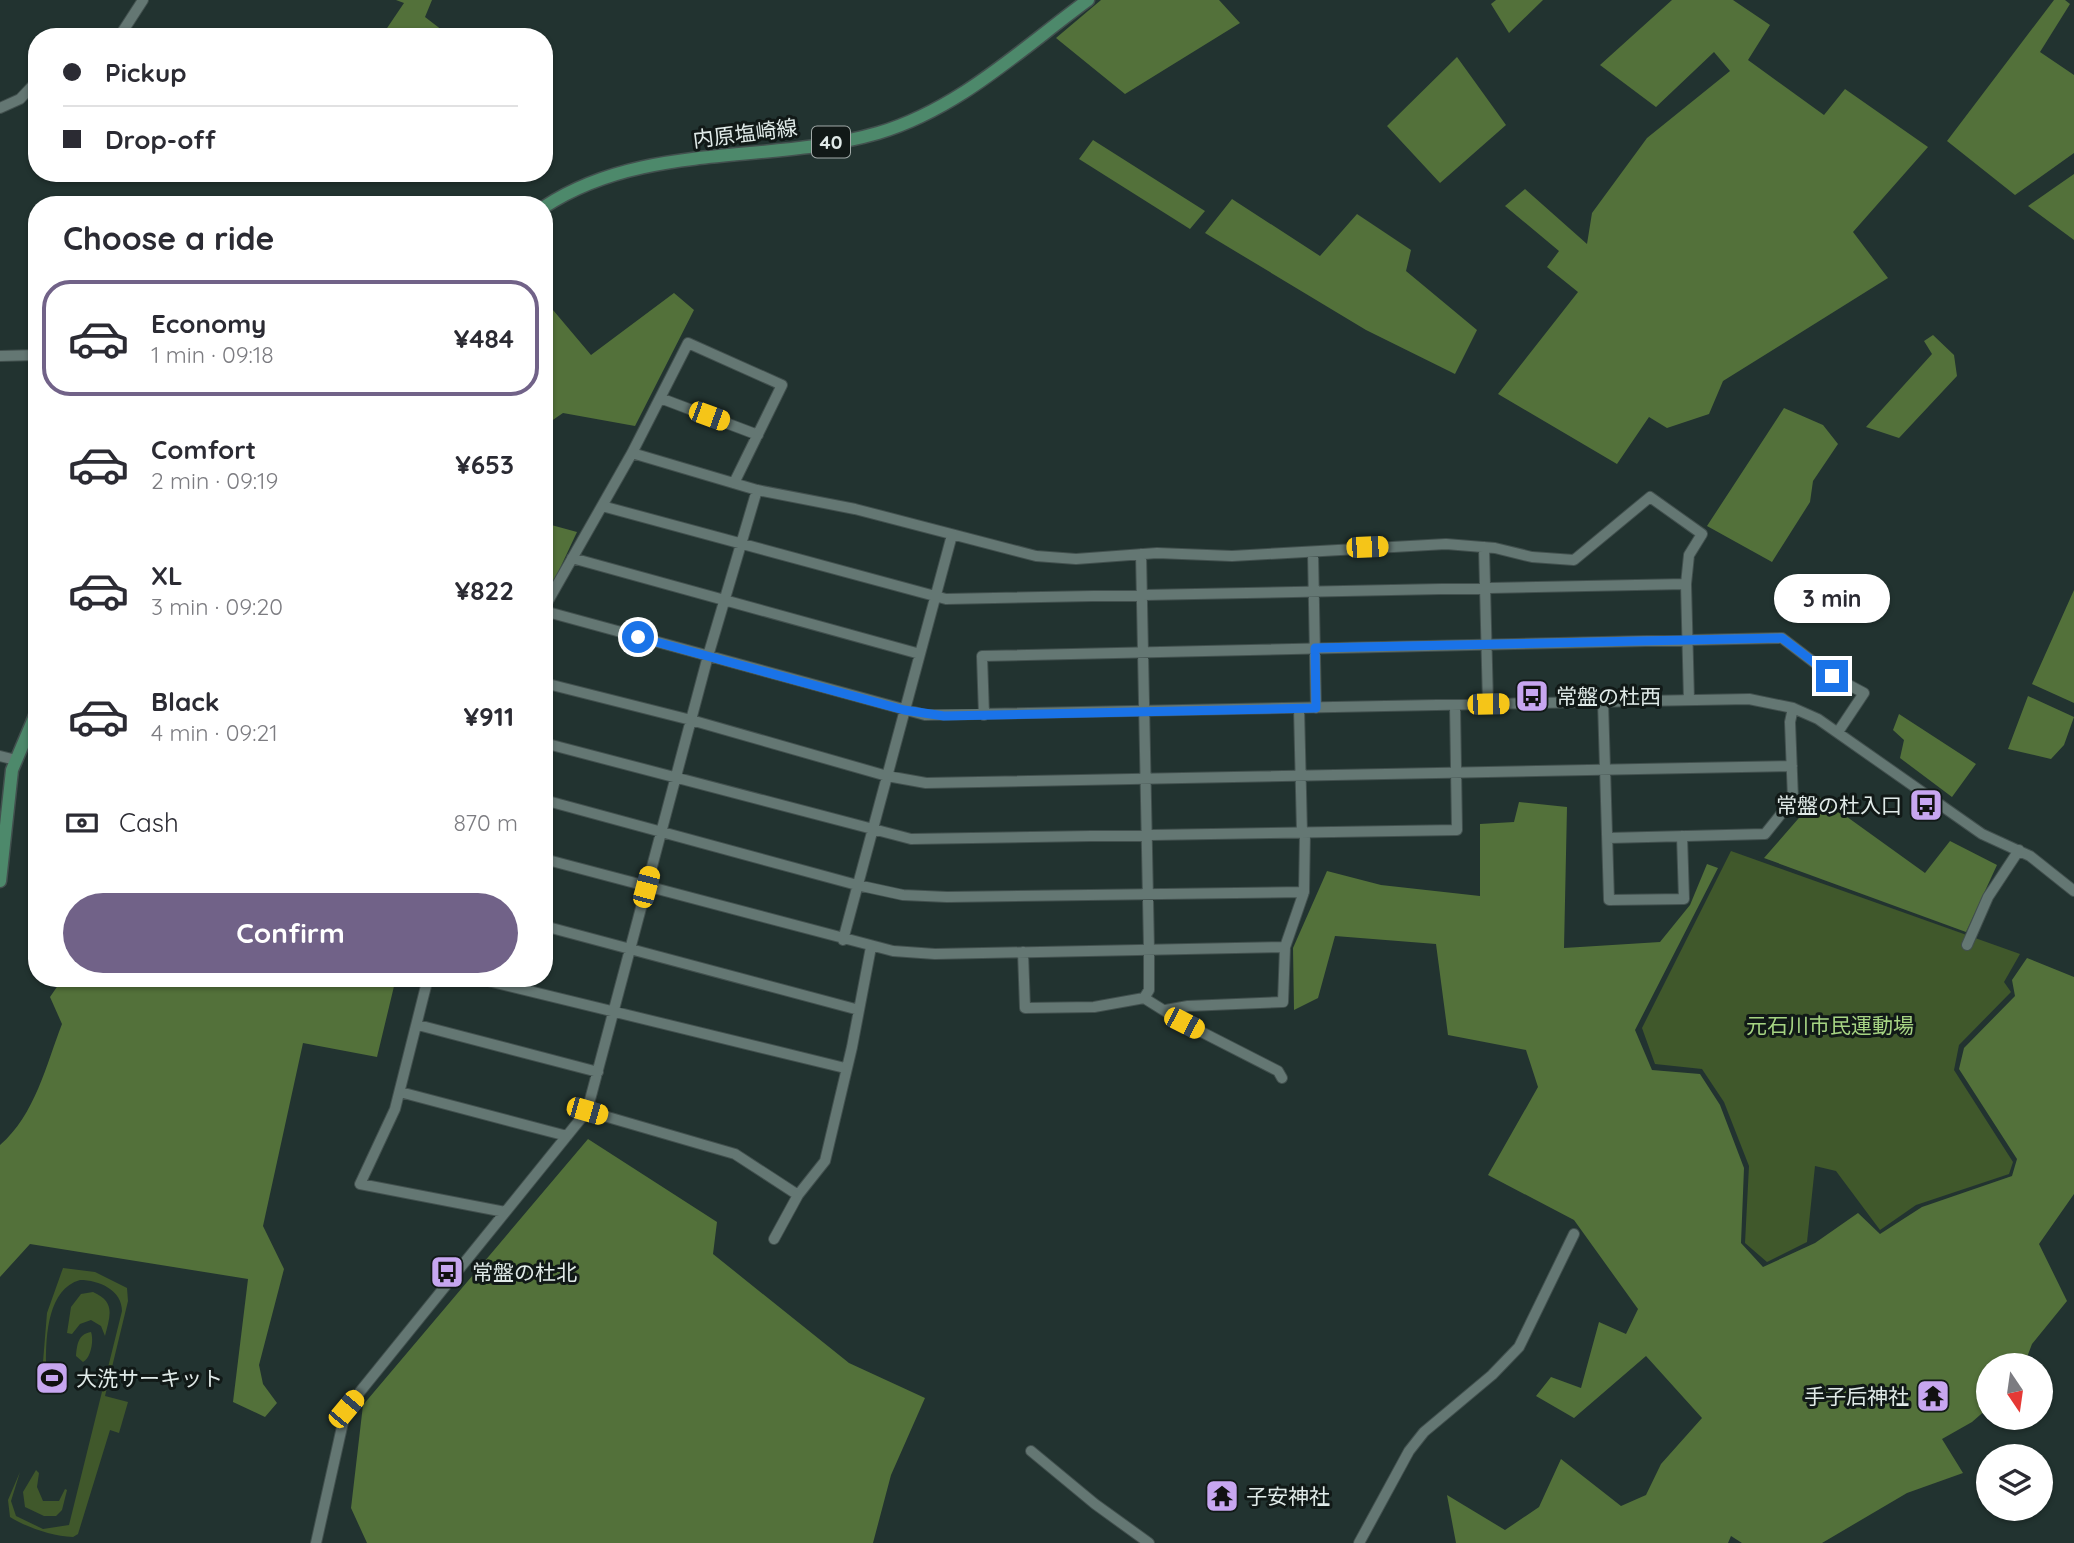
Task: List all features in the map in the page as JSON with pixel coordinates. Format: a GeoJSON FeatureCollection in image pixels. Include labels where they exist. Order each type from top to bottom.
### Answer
{"type":"FeatureCollection","features":[{"type":"Feature","properties":{"kind":"main road","name":"内原塩崎線"},"geometry":{"type":"LineString","coordinates":[[553,202],[584,184],[627,169],[844,140],[901,125],[984,80],[1088,0]]}},
{"type":"Feature","properties":{"kind":"main road"},"geometry":{"type":"LineString","coordinates":[[0,881],[8,786],[28,732]]}},
{"type":"Feature","properties":{"kind":"street"},"geometry":{"type":"LineString","coordinates":[[124,28],[143,0]]}},
{"type":"Feature","properties":{"kind":"street"},"geometry":{"type":"LineString","coordinates":[[0,108],[20,99],[28,91]]}},
{"type":"Feature","properties":{"kind":"street"},"geometry":{"type":"LineString","coordinates":[[553,593],[632,453],[688,343],[782,385],[734,483]]}},
{"type":"Feature","properties":{"kind":"street"},"geometry":{"type":"LineString","coordinates":[[0,356],[28,355]]}},
{"type":"Feature","properties":{"kind":"street"},"geometry":{"type":"LineString","coordinates":[[660,398],[758,435]]}},
{"type":"Feature","properties":{"kind":"street"},"geometry":{"type":"LineString","coordinates":[[632,453],[757,490],[855,509],[1036,556],[1076,559],[1141,554],[1312,553],[1380,547],[1484,547],[1532,556],[1574,559],[1650,497],[1702,534],[1689,555],[1686,584],[1689,700]]}},
{"type":"Feature","properties":{"kind":"street"},"geometry":{"type":"LineString","coordinates":[[316,1543],[346,1409],[587,1111],[708,656],[757,490]]}},
{"type":"Feature","properties":{"kind":"street"},"geometry":{"type":"LineString","coordinates":[[602,506],[946,599],[1686,584]]}},
{"type":"Feature","properties":{"kind":"street"},"geometry":{"type":"LineString","coordinates":[[843,940],[952,535]]}},
{"type":"Feature","properties":{"kind":"street"},"geometry":{"type":"LineString","coordinates":[[1484,547],[1488,704]]}},
{"type":"Feature","properties":{"kind":"street"},"geometry":{"type":"LineString","coordinates":[[1312,553],[1316,708]]}},
{"type":"Feature","properties":{"kind":"street"},"geometry":{"type":"LineString","coordinates":[[1141,554],[1149,949],[1149,990],[1144,998]]}},
{"type":"Feature","properties":{"kind":"street"},"geometry":{"type":"LineString","coordinates":[[572,558],[920,654]]}},
{"type":"Feature","properties":{"kind":"street"},"geometry":{"type":"LineString","coordinates":[[553,612],[925,715],[1749,699],[1793,708],[1838,732],[1982,834],[2020,850],[2074,891]]}},
{"type":"Feature","properties":{"kind":"street"},"geometry":{"type":"LineString","coordinates":[[984,715],[982,656],[1782,638],[1832,676],[1864,693],[1838,732]]}},
{"type":"Feature","properties":{"kind":"street"},"geometry":{"type":"LineString","coordinates":[[553,685],[691,720],[887,776],[942,783],[1792,766]]}},
{"type":"Feature","properties":{"kind":"street"},"geometry":{"type":"LineString","coordinates":[[1603,702],[1609,901],[1684,899],[1682,836]]}},
{"type":"Feature","properties":{"kind":"street"},"geometry":{"type":"LineString","coordinates":[[553,745],[872,830],[928,840],[1457,830],[1455,705]]}},
{"type":"Feature","properties":{"kind":"street"},"geometry":{"type":"LineString","coordinates":[[1166,1010],[1188,1006],[1283,1002],[1285,947],[1304,892],[1299,708]]}},
{"type":"Feature","properties":{"kind":"street"},"geometry":{"type":"LineString","coordinates":[[1608,838],[1765,834],[1793,799],[1790,722],[1793,708]]}},
{"type":"Feature","properties":{"kind":"street"},"geometry":{"type":"LineString","coordinates":[[0,756],[16,760]]}},
{"type":"Feature","properties":{"kind":"street"},"geometry":{"type":"LineString","coordinates":[[553,802],[857,885],[903,895],[947,897],[1147,892],[1304,892]]}},
{"type":"Feature","properties":{"kind":"street"},"geometry":{"type":"LineString","coordinates":[[1967,945],[1988,897],[2020,850]]}},
{"type":"Feature","properties":{"kind":"street"},"geometry":{"type":"LineString","coordinates":[[553,861],[843,940],[913,953],[1285,947]]}},
{"type":"Feature","properties":{"kind":"street"},"geometry":{"type":"LineString","coordinates":[[553,928],[859,1010]]}},
{"type":"Feature","properties":{"kind":"street"},"geometry":{"type":"LineString","coordinates":[[774,1240],[798,1195],[825,1161],[871,947]]}},
{"type":"Feature","properties":{"kind":"street"},"geometry":{"type":"LineString","coordinates":[[1023,952],[1025,1008],[1094,1007],[1144,998],[1184,1023],[1278,1072],[1282,1078]]}},
{"type":"Feature","properties":{"kind":"street"},"geometry":{"type":"LineString","coordinates":[[426,987],[395,1109],[360,1184],[505,1212]]}},
{"type":"Feature","properties":{"kind":"street"},"geometry":{"type":"LineString","coordinates":[[511,987],[845,1068]]}},
{"type":"Feature","properties":{"kind":"street"},"geometry":{"type":"LineString","coordinates":[[418,1025],[598,1072]]}},
{"type":"Feature","properties":{"kind":"street"},"geometry":{"type":"LineString","coordinates":[[400,1092],[567,1136]]}},
{"type":"Feature","properties":{"kind":"street"},"geometry":{"type":"LineString","coordinates":[[587,1111],[735,1154],[798,1195]]}},
{"type":"Feature","properties":{"kind":"street"},"geometry":{"type":"LineString","coordinates":[[1359,1543],[1409,1451],[1423,1432],[1492,1375],[1519,1347],[1574,1234]]}},
{"type":"Feature","properties":{"kind":"street"},"geometry":{"type":"LineString","coordinates":[[1031,1451],[1095,1504],[1149,1543]]}},
{"type":"Feature","properties":{"kind":"green space"},"geometry":{"type":"Polygon","coordinates":[[[396,0],[432,0],[425,17],[439,28],[387,28],[404,3],[396,0]]]}},
{"type":"Feature","properties":{"kind":"green space"},"geometry":{"type":"Polygon","coordinates":[[[1101,0],[1219,0],[1240,23],[1125,94],[1056,38],[1101,0]]]}},
{"type":"Feature","properties":{"kind":"green space"},"geometry":{"type":"Polygon","coordinates":[[[1496,0],[1543,0],[1509,33],[1491,4],[1496,0]]]}},
{"type":"Feature","properties":{"kind":"green space"},"geometry":{"type":"Polygon","coordinates":[[[1672,0],[1733,0],[1770,25],[1748,60],[1824,115],[1845,89],[1928,147],[1853,232],[1888,278],[1723,381],[1709,414],[1667,428],[1649,417],[1617,464],[1498,394],[1578,292],[1547,267],[1559,251],[1505,206],[1525,189],[1587,244],[1592,213],[1647,138],[1730,71],[1714,52],[1656,107],[1600,65],[1672,0]]]}},
{"type":"Feature","properties":{"kind":"green space"},"geometry":{"type":"Polygon","coordinates":[[[2054,0],[2065,0],[2070,4],[2040,52],[2074,75],[2074,153],[2015,195],[1947,141],[2054,0]]]}},
{"type":"Feature","properties":{"kind":"green space"},"geometry":{"type":"Polygon","coordinates":[[[1457,57],[1506,125],[1440,183],[1387,126],[1457,57]]]}},
{"type":"Feature","properties":{"kind":"green space"},"geometry":{"type":"Polygon","coordinates":[[[1093,140],[1205,211],[1190,229],[1079,159],[1093,140]]]}},
{"type":"Feature","properties":{"kind":"green space"},"geometry":{"type":"Polygon","coordinates":[[[2074,174],[2074,240],[2028,206],[2074,174]]]}},
{"type":"Feature","properties":{"kind":"green space"},"geometry":{"type":"Polygon","coordinates":[[[1232,199],[1320,256],[1357,214],[1411,250],[1406,271],[1477,330],[1455,374],[1366,330],[1205,233],[1232,199]]]}},
{"type":"Feature","properties":{"kind":"green space"},"geometry":{"type":"Polygon","coordinates":[[[674,293],[694,310],[635,426],[563,413],[553,420],[553,310],[591,355],[674,293]]]}},
{"type":"Feature","properties":{"kind":"green space"},"geometry":{"type":"Polygon","coordinates":[[[1933,335],[1954,355],[1957,376],[1899,438],[1866,427],[1932,354],[1924,341],[1933,335]]]}},
{"type":"Feature","properties":{"kind":"green space"},"geometry":{"type":"Polygon","coordinates":[[[1784,408],[1823,425],[1838,444],[1813,481],[1810,502],[1772,562],[1707,526],[1784,408]]]}},
{"type":"Feature","properties":{"kind":"green space"},"geometry":{"type":"Polygon","coordinates":[[[553,525],[577,532],[553,581],[553,525]]]}},
{"type":"Feature","properties":{"kind":"green space"},"geometry":{"type":"Polygon","coordinates":[[[2074,590],[2074,703],[2032,684],[2074,590]]]}},
{"type":"Feature","properties":{"kind":"green space"},"geometry":{"type":"Polygon","coordinates":[[[2028,696],[2074,717],[2064,745],[2051,759],[2008,749],[2028,696]]]}},
{"type":"Feature","properties":{"kind":"green space"},"geometry":{"type":"Polygon","coordinates":[[[1899,714],[1976,764],[1952,797],[1900,758],[1904,740],[1893,730],[1899,714]]]}},
{"type":"Feature","properties":{"kind":"green space"},"geometry":{"type":"Polygon","coordinates":[[[1818,796],[1925,873],[1950,841],[1997,865],[1966,932],[1764,858],[1818,796]]]}},
{"type":"Feature","properties":{"kind":"green space"},"geometry":{"type":"Polygon","coordinates":[[[1519,802],[1567,807],[1564,948],[1660,942],[1690,905],[1707,864],[1718,868],[1635,1030],[1652,1070],[1700,1074],[1720,1105],[1744,1168],[1741,1243],[1763,1267],[1815,1243],[1858,1213],[1880,1234],[1922,1207],[2012,1176],[2017,1159],[1959,1069],[1964,1048],[2015,996],[2012,980],[2027,958],[2074,977],[2074,1194],[2039,1244],[2067,1301],[2032,1344],[2029,1353],[1976,1353],[1976,1418],[1942,1439],[1963,1473],[1907,1493],[1822,1543],[1742,1543],[1731,1536],[1728,1543],[1456,1543],[1447,1495],[1505,1530],[1539,1507],[1561,1459],[1621,1506],[1646,1495],[1661,1464],[1702,1418],[1646,1356],[1574,1418],[1536,1396],[1551,1377],[1581,1388],[1599,1322],[1626,1334],[1638,1309],[1574,1220],[1488,1175],[1538,1087],[1526,1050],[1448,1035],[1436,944],[1335,936],[1318,998],[1294,1010],[1293,948],[1327,871],[1381,885],[1480,896],[1480,824],[1514,822],[1519,802]]]}},
{"type":"Feature","properties":{"kind":"green space","name":"元石川市民運動場"},"geometry":{"type":"Polygon","coordinates":[[[1731,851],[2020,954],[2004,982],[2011,992],[1959,1045],[1954,1070],[2013,1162],[2009,1174],[1916,1205],[1880,1230],[1836,1171],[1815,1166],[1807,1242],[1767,1262],[1745,1243],[1749,1166],[1724,1102],[1702,1069],[1655,1064],[1642,1028],[1731,851]]]}},
{"type":"Feature","properties":{"kind":"green space"},"geometry":{"type":"Polygon","coordinates":[[[57,987],[394,987],[377,1057],[303,1043],[263,1226],[284,1269],[259,1365],[263,1384],[277,1403],[265,1417],[233,1402],[248,1279],[30,1244],[0,1277],[0,1145],[12,1133],[31,1104],[62,1024],[50,997],[57,987]]]}},
{"type":"Feature","properties":{"kind":"green space"},"geometry":{"type":"Polygon","coordinates":[[[588,1139],[717,1222],[713,1254],[849,1363],[925,1398],[891,1475],[873,1543],[367,1543],[351,1508],[363,1405],[588,1139]]]}},
{"type":"Feature","properties":{"kind":"green space"},"geometry":{"type":"Polygon","coordinates":[[[63,1268],[95,1272],[127,1288],[128,1301],[105,1396],[128,1402],[119,1433],[110,1430],[78,1534],[73,1537],[24,1525],[10,1517],[8,1500],[20,1472],[11,1501],[16,1516],[43,1529],[69,1525],[122,1311],[118,1297],[102,1284],[80,1280],[69,1285],[61,1293],[51,1314],[46,1362],[43,1362],[47,1313],[63,1268]]]}},
{"type":"Feature","properties":{"kind":"green space"},"geometry":{"type":"Polygon","coordinates":[[[93,1292],[105,1300],[110,1310],[105,1336],[101,1326],[91,1320],[80,1324],[72,1334],[67,1333],[71,1307],[81,1294],[93,1292]]]}},
{"type":"Feature","properties":{"kind":"green space"},"geometry":{"type":"Polygon","coordinates":[[[91,1332],[91,1348],[83,1362],[76,1356],[78,1344],[83,1335],[91,1332]]]}},
{"type":"Feature","properties":{"kind":"green space"},"geometry":{"type":"Polygon","coordinates":[[[36,1470],[39,1473],[37,1487],[43,1501],[59,1501],[65,1489],[67,1490],[62,1510],[56,1516],[44,1516],[25,1507],[23,1492],[36,1470]]]}},
{"type":"Feature","properties":{"kind":"place","name":"常盤の杜西"},"geometry":{"type":"Point","coordinates":[1532,696]}},
{"type":"Feature","properties":{"kind":"place","name":"常盤の杜入口"},"geometry":{"type":"Point","coordinates":[1926,805]}},
{"type":"Feature","properties":{"kind":"place","name":"常盤の杜北"},"geometry":{"type":"Point","coordinates":[447,1272]}},
{"type":"Feature","properties":{"kind":"place","name":"大洗サーキット"},"geometry":{"type":"Point","coordinates":[52,1378]}},
{"type":"Feature","properties":{"kind":"place","name":"手子后神社"},"geometry":{"type":"Point","coordinates":[1933,1396]}},
{"type":"Feature","properties":{"kind":"place","name":"子安神社"},"geometry":{"type":"Point","coordinates":[1222,1496]}},
{"type":"Feature","properties":{"kind":"route"},"geometry":{"type":"LineString","coordinates":[[638,637],[904,710],[944,716],[1316,708],[1315,648],[1782,638],[1832,676]]}}]}
